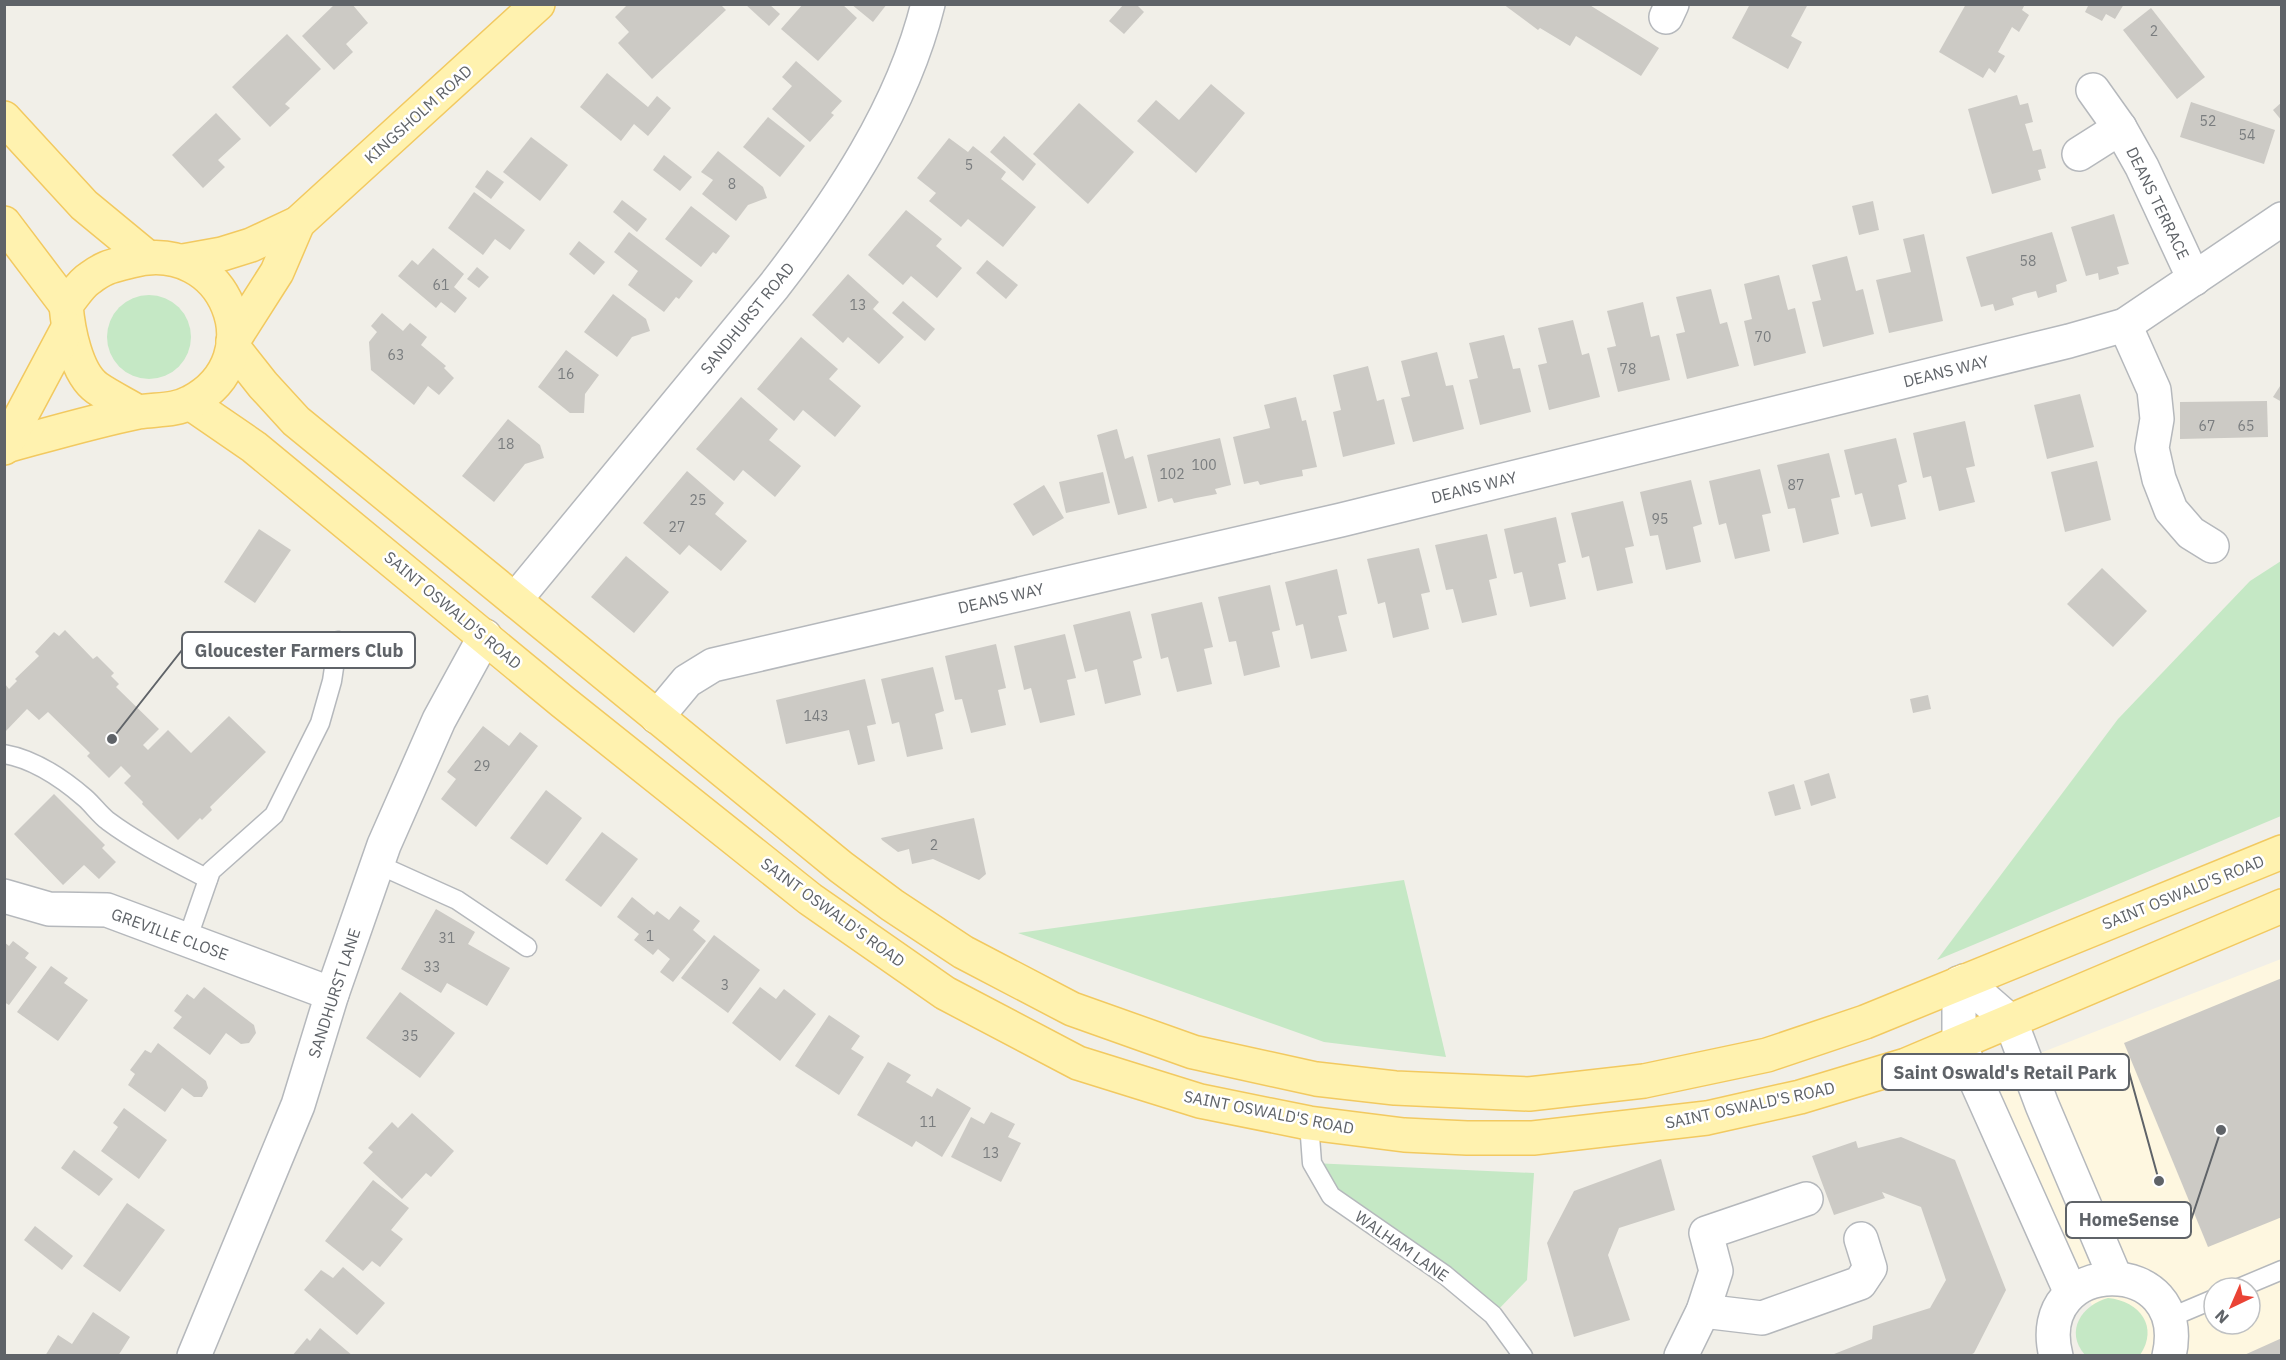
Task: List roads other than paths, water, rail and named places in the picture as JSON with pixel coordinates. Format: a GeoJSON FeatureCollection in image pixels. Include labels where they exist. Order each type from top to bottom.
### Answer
{"type":"FeatureCollection","features":[{"type":"Feature","properties":{"kind":"main road","name":"KINGSHOLM ROAD"},"geometry":{"type":"LineString","coordinates":[[183,261],[250,246],[298,223],[538,4]]}},
{"type":"Feature","properties":{"kind":"main road"},"geometry":{"type":"LineString","coordinates":[[4,118],[84,205],[147,257]]}},
{"type":"Feature","properties":{"kind":"main road"},"geometry":{"type":"LineString","coordinates":[[4,223],[67,317],[83,369],[95,387],[138,412]]}},
{"type":"Feature","properties":{"kind":"main road","name":"KINGSHOLM ROAD"},"geometry":{"type":"LineString","coordinates":[[233,344],[277,272],[298,223]]}},
{"type":"Feature","properties":{"kind":"main road"},"geometry":{"type":"LineString","coordinates":[[147,257],[165,257],[183,261],[204,273],[220,289],[229,307],[233,324],[233,344],[226,368],[205,393],[190,403],[172,409],[138,412],[5,447],[87,279],[111,264],[147,257]]}},
{"type":"Feature","properties":{"kind":"main road","name":"SAINT OSWALD'S ROAD"},"geometry":{"type":"LineString","coordinates":[[233,344],[263,385],[296,421],[840,867],[963,952],[1072,1009],[1193,1052],[1316,1079],[1395,1088],[1529,1094],[1644,1081],[1767,1055],[1865,1022],[2282,852]]}},
{"type":"Feature","properties":{"kind":"main road","name":"SAINT OSWALD'S ROAD"},"geometry":{"type":"LineString","coordinates":[[190,403],[254,447],[563,702],[810,899],[945,993],[1078,1063],[1200,1101],[1309,1123],[1404,1135],[1522,1138],[1707,1119],[1840,1086],[1906,1065],[2282,906]]}},
{"type":"Feature","properties":{"kind":"street","name":"SANDHURST ROAD"},"geometry":{"type":"LineString","coordinates":[[515,600],[808,242],[876,135],[909,64],[928,4]]}},
{"type":"Feature","properties":{"kind":"street","name":"DEANS TERRACE"},"geometry":{"type":"LineString","coordinates":[[2093,90],[2120,128],[2142,167],[2194,279]]}},
{"type":"Feature","properties":{"kind":"street","name":"DEANS TERRACE"},"geometry":{"type":"LineString","coordinates":[[2079,154],[2120,128]]}},
{"type":"Feature","properties":{"kind":"street","name":"DEANS WAY"},"geometry":{"type":"LineString","coordinates":[[657,717],[687,681],[712,665],[1341,520],[2069,341],[2125,325],[2282,219]]}},
{"type":"Feature","properties":{"kind":"street"},"geometry":{"type":"LineString","coordinates":[[2125,325],[2154,390],[2157,419],[2152,448],[2158,479],[2171,510],[2191,533],[2212,546]]}},
{"type":"Feature","properties":{"kind":"street","name":"SANDHURST LANE"},"geometry":{"type":"LineString","coordinates":[[194,1356],[298,1105],[332,994],[377,864],[438,720],[485,636]]}},
{"type":"Feature","properties":{"kind":"street","name":"GREVILLE CLOSE"},"geometry":{"type":"LineString","coordinates":[[4,896],[49,909],[107,910],[332,994]]}},
{"type":"Feature","properties":{"kind":"street"},"geometry":{"type":"LineString","coordinates":[[1961,982],[2011,1022],[2042,1105],[2115,1277]]}},
{"type":"Feature","properties":{"kind":"street"},"geometry":{"type":"LineString","coordinates":[[1961,982],[1959,1043],[2071,1293]]}},
{"type":"Feature","properties":{"kind":"street"},"geometry":{"type":"LineString","coordinates":[[1680,1356],[1703,1311],[1716,1270],[1706,1233],[1806,1199]]}},
{"type":"Feature","properties":{"kind":"street"},"geometry":{"type":"LineString","coordinates":[[1703,1311],[1762,1318],[1860,1282],[1870,1268],[1861,1239]]}},
{"type":"Feature","properties":{"kind":"street"},"geometry":{"type":"LineString","coordinates":[[2056,1356],[2053,1343],[2054,1324],[2060,1308],[2071,1293],[2099,1278],[2115,1277],[2133,1281],[2149,1289],[2161,1302],[2169,1318],[2172,1336],[2169,1356]]}},
{"type":"Feature","properties":{"kind":"lane"},"geometry":{"type":"LineString","coordinates":[[187,940],[211,871],[274,815],[320,723],[332,681],[338,641]]}},
{"type":"Feature","properties":{"kind":"lane"},"geometry":{"type":"LineString","coordinates":[[4,754],[17,756],[36,765],[85,798],[106,819],[131,836],[208,879]]}},
{"type":"Feature","properties":{"kind":"lane"},"geometry":{"type":"LineString","coordinates":[[377,864],[457,900],[527,947]]}},
{"type":"Feature","properties":{"kind":"lane","name":"WALHAM LANE"},"geometry":{"type":"LineString","coordinates":[[1309,1123],[1312,1163],[1331,1196],[1444,1275],[1493,1315],[1523,1356]]}},
{"type":"Feature","properties":{"kind":"lane"},"geometry":{"type":"LineString","coordinates":[[2262,1278],[2282,1270]]}},
{"type":"Feature","properties":{"kind":"lane"},"geometry":{"type":"LineString","coordinates":[[2169,1318],[2202,1304]]}},
{"type":"Feature","properties":{"kind":"place","name":"Gloucester Farmers Club"},"geometry":{"type":"Point","coordinates":[112,739]}},
{"type":"Feature","properties":{"kind":"place","name":"HomeSense"},"geometry":{"type":"Point","coordinates":[2221,1130]}},
{"type":"Feature","properties":{"kind":"place","name":"Saint Oswald's Retail Park"},"geometry":{"type":"Point","coordinates":[2159,1181]}}]}
